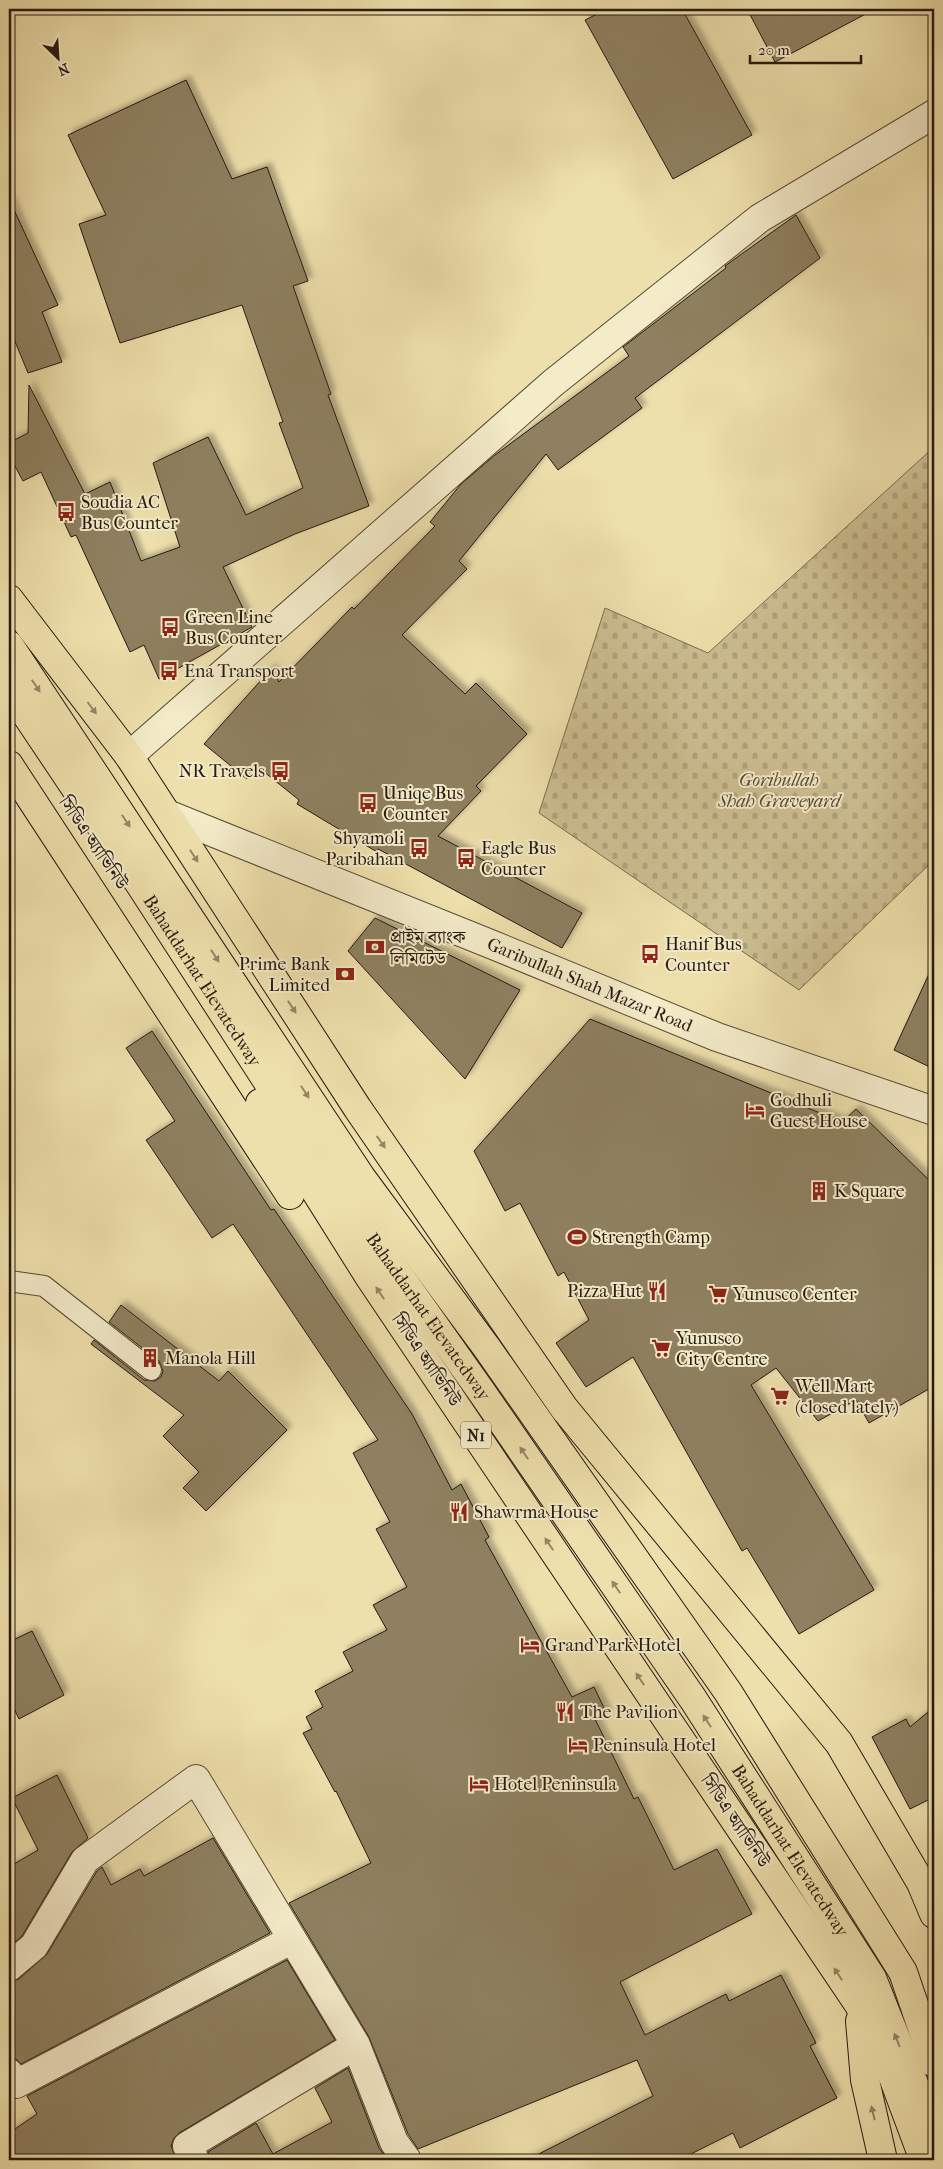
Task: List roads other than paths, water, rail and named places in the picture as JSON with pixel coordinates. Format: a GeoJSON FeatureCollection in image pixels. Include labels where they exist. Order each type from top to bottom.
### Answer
{"type":"FeatureCollection","features":[{"type":"Feature","properties":{"kind":"highway"},"geometry":{"type":"LineString","coordinates":[[9,599],[129,756],[358,1109],[564,1408],[839,1743],[921,1883],[934,1914]]}},
{"type":"Feature","properties":{"kind":"highway","name":"Bahaddarhat Elevatedway"},"geometry":{"type":"LineString","coordinates":[[9,645],[361,1177],[486,1348],[728,1692],[903,1972],[934,2063]]}},
{"type":"Feature","properties":{"kind":"highway","name":"Bahaddarhat Elevatedway"},"geometry":{"type":"LineString","coordinates":[[9,689],[141,886],[328,1174],[481,1390],[693,1699],[846,1937],[872,1978],[934,2134]]}},
{"type":"Feature","properties":{"kind":"highway","name":"সিডিএ অ্যাভিনিউ"},"geometry":{"type":"LineString","coordinates":[[9,719],[110,868],[370,1278],[859,2005],[893,2077],[924,2160]]}},
{"type":"Feature","properties":{"kind":"highway"},"geometry":{"type":"LineString","coordinates":[[9,765],[290,1195]]}},
{"type":"Feature","properties":{"kind":"highway"},"geometry":{"type":"LineString","coordinates":[[859,2005],[865,2080],[883,2160]]}},
{"type":"Feature","properties":{"kind":"street"},"geometry":{"type":"LineString","coordinates":[[129,756],[553,383],[760,218],[934,114]]}},
{"type":"Feature","properties":{"kind":"street","name":"Garibullah Shah Mazar Road"},"geometry":{"type":"LineString","coordinates":[[167,814],[717,1037],[934,1111]]}},
{"type":"Feature","properties":{"kind":"street"},"geometry":{"type":"LineString","coordinates":[[9,1967],[34,1946],[85,1860],[196,1778],[291,1940],[356,2045],[394,2142],[407,2160]]}},
{"type":"Feature","properties":{"kind":"street"},"geometry":{"type":"LineString","coordinates":[[9,2073],[16,2084],[291,1940]]}},
{"type":"Feature","properties":{"kind":"street"},"geometry":{"type":"LineString","coordinates":[[195,2160],[187,2146],[356,2045]]}},
{"type":"Feature","properties":{"kind":"lane"},"geometry":{"type":"LineString","coordinates":[[9,1282],[44,1286],[152,1370]]}},
{"type":"Feature","properties":{"kind":"place","name":"Soudia AC Bus Counter"},"geometry":{"type":"Point","coordinates":[66,512]}},
{"type":"Feature","properties":{"kind":"place","name":"Green Line Bus Counter"},"geometry":{"type":"Point","coordinates":[170,627]}},
{"type":"Feature","properties":{"kind":"place","name":"Ena Transport"},"geometry":{"type":"Point","coordinates":[169,671]}},
{"type":"Feature","properties":{"kind":"place","name":"NR Travels"},"geometry":{"type":"Point","coordinates":[280,771]}},
{"type":"Feature","properties":{"kind":"place","name":"Uniqe Bus Counter"},"geometry":{"type":"Point","coordinates":[368,803]}},
{"type":"Feature","properties":{"kind":"place","name":"Shyamoli Paribahan"},"geometry":{"type":"Point","coordinates":[419,848]}},
{"type":"Feature","properties":{"kind":"place","name":"Eagle Bus Counter"},"geometry":{"type":"Point","coordinates":[466,858]}},
{"type":"Feature","properties":{"kind":"place","name":"প্রাইম ব্যাংক লিমিটেড"},"geometry":{"type":"Point","coordinates":[375,947]}},
{"type":"Feature","properties":{"kind":"place","name":"Hanif Bus Counter"},"geometry":{"type":"Point","coordinates":[650,954]}},
{"type":"Feature","properties":{"kind":"place","name":"Prime Bank Limited"},"geometry":{"type":"Point","coordinates":[345,974]}},
{"type":"Feature","properties":{"kind":"place","name":"Godhuli Guest House"},"geometry":{"type":"Point","coordinates":[755,1110]}},
{"type":"Feature","properties":{"kind":"place","name":"K Square"},"geometry":{"type":"Point","coordinates":[819,1191]}},
{"type":"Feature","properties":{"kind":"place","name":"Strength Camp"},"geometry":{"type":"Point","coordinates":[577,1237]}},
{"type":"Feature","properties":{"kind":"place","name":"Pizza Hut"},"geometry":{"type":"Point","coordinates":[657,1291]}},
{"type":"Feature","properties":{"kind":"place","name":"Yunusco Center"},"geometry":{"type":"Point","coordinates":[718,1294]}},
{"type":"Feature","properties":{"kind":"place","name":"Yunusco City Centre"},"geometry":{"type":"Point","coordinates":[661,1348]}},
{"type":"Feature","properties":{"kind":"place","name":"Manola Hill"},"geometry":{"type":"Point","coordinates":[150,1358]}},
{"type":"Feature","properties":{"kind":"place","name":"Well Mart (closed lately)"},"geometry":{"type":"Point","coordinates":[780,1396]}},
{"type":"Feature","properties":{"kind":"place","name":"Shawrma House"},"geometry":{"type":"Point","coordinates":[459,1512]}},
{"type":"Feature","properties":{"kind":"place","name":"Grand Park Hotel"},"geometry":{"type":"Point","coordinates":[530,1645]}},
{"type":"Feature","properties":{"kind":"place","name":"The Pavilion"},"geometry":{"type":"Point","coordinates":[565,1712]}},
{"type":"Feature","properties":{"kind":"place","name":"Peninsula Hotel"},"geometry":{"type":"Point","coordinates":[578,1745]}},
{"type":"Feature","properties":{"kind":"place","name":"Hotel Peninsula"},"geometry":{"type":"Point","coordinates":[479,1784]}},
{"type":"Feature","properties":{"kind":"park label","name":"Goribullah Shah Graveyard"},"geometry":{"type":"Point","coordinates":[779,790]}}]}
